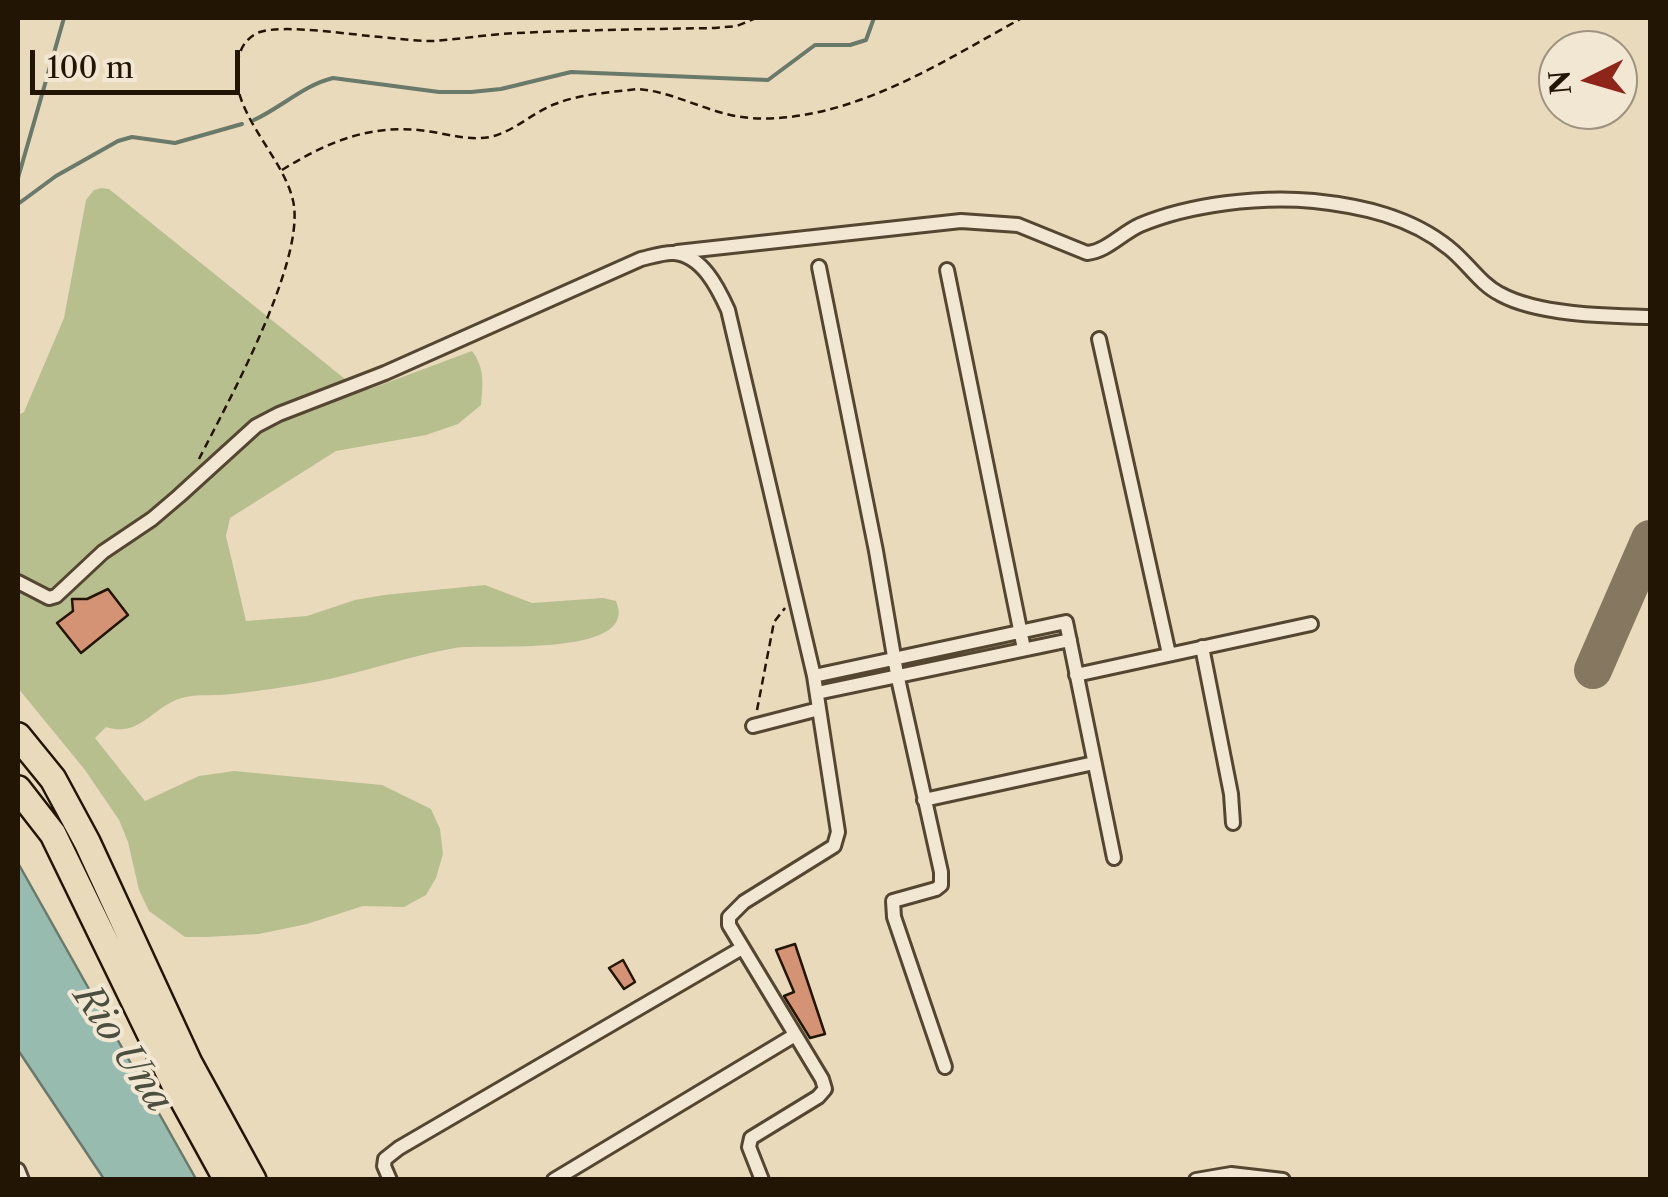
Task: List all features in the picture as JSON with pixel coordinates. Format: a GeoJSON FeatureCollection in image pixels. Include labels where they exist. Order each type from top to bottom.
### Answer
{"type":"FeatureCollection","features":[{"type":"Feature","properties":{"kind":"highway"},"geometry":{"type":"LineString","coordinates":[[18,736],[52,780],[88,842],[188,1063],[252,1180]]}},
{"type":"Feature","properties":{"kind":"highway"},"geometry":{"type":"LineString","coordinates":[[18,789],[53,834],[176,1087],[226,1180]]}},
{"type":"Feature","properties":{"kind":"street"},"geometry":{"type":"LineString","coordinates":[[18,582],[48,598],[56,596],[96,558],[166,508],[256,426],[279,414],[384,373],[612,270],[673,253],[961,221],[1018,226],[1087,253],[1096,252],[1138,226],[1167,216],[1249,202],[1312,201],[1368,210],[1404,221],[1449,248],[1495,292],[1510,300],[1590,315],[1650,317]]}},
{"type":"Feature","properties":{"kind":"street"},"geometry":{"type":"LineString","coordinates":[[673,253],[699,266],[715,282],[728,310],[818,693],[838,841],[729,917],[729,925],[825,1089],[751,1138],[748,1147],[762,1180]]}},
{"type":"Feature","properties":{"kind":"street"},"geometry":{"type":"LineString","coordinates":[[819,266],[897,674],[942,872],[941,885],[897,898],[893,909],[945,1067]]}},
{"type":"Feature","properties":{"kind":"street"},"geometry":{"type":"LineString","coordinates":[[946,270],[1024,649]]}},
{"type":"Feature","properties":{"kind":"street"},"geometry":{"type":"LineString","coordinates":[[1099,339],[1169,654]]}},
{"type":"Feature","properties":{"kind":"street"},"geometry":{"type":"LineString","coordinates":[[814,676],[1066,622],[1114,858]]}},
{"type":"Feature","properties":{"kind":"street"},"geometry":{"type":"LineString","coordinates":[[1076,675],[1312,624]]}},
{"type":"Feature","properties":{"kind":"street"},"geometry":{"type":"LineString","coordinates":[[818,693],[1070,640]]}},
{"type":"Feature","properties":{"kind":"street"},"geometry":{"type":"LineString","coordinates":[[1202,647],[1232,794],[1232,823]]}},
{"type":"Feature","properties":{"kind":"street"},"geometry":{"type":"LineString","coordinates":[[753,726],[819,709]]}},
{"type":"Feature","properties":{"kind":"street"},"geometry":{"type":"LineString","coordinates":[[924,800],[1094,762]]}},
{"type":"Feature","properties":{"kind":"street"},"geometry":{"type":"LineString","coordinates":[[390,1180],[385,1159],[399,1148],[742,948]]}},
{"type":"Feature","properties":{"kind":"street"},"geometry":{"type":"LineString","coordinates":[[554,1180],[794,1034]]}},
{"type":"Feature","properties":{"kind":"street"},"geometry":{"type":"LineString","coordinates":[[18,1170],[22,1180]]}},
{"type":"Feature","properties":{"kind":"street"},"geometry":{"type":"LineString","coordinates":[[1196,1180],[1231,1174],[1283,1180]]}},
{"type":"Feature","properties":{"kind":"path"},"geometry":{"type":"LineString","coordinates":[[197,462],[240,378],[289,255],[294,222],[293,202],[281,171],[249,119],[238,86],[239,54],[250,36],[265,30],[432,41],[512,33],[726,28],[756,18]]}},
{"type":"Feature","properties":{"kind":"path"},"geometry":{"type":"LineString","coordinates":[[281,171],[312,151],[362,132],[421,130],[463,138],[491,137],[513,129],[554,104],[617,91],[652,90],[727,115],[773,118],[808,114],[885,89],[1022,18]]}},
{"type":"Feature","properties":{"kind":"path"},"geometry":{"type":"LineString","coordinates":[[753,726],[774,622],[795,600]]}},
{"type":"Feature","properties":{"kind":"green space"},"geometry":{"type":"Polygon","coordinates":[[[109,189],[345,379],[370,389],[472,351],[481,370],[481,405],[458,424],[426,435],[336,451],[230,518],[226,536],[246,621],[307,616],[384,595],[485,585],[532,603],[603,598],[616,601],[617,619],[605,632],[583,640],[455,648],[315,682],[186,697],[129,728],[106,727],[95,738],[145,801],[199,776],[234,771],[382,785],[431,809],[440,829],[443,854],[426,895],[404,907],[363,906],[259,934],[185,937],[149,911],[119,820],[85,770],[18,688],[18,415],[24,412],[64,318],[86,200],[94,190],[109,189]]]}},
{"type":"Feature","properties":{"kind":"water","name":"Rio Una"},"geometry":{"type":"Polygon","coordinates":[[[18,863],[196,1179],[104,1179],[18,1050],[18,863]]]}},
{"type":"Feature","properties":{"kind":"building"},"geometry":{"type":"Polygon","coordinates":[[[108,589],[128,615],[81,653],[57,623],[73,611],[72,599],[87,599],[108,589]]]}},
{"type":"Feature","properties":{"kind":"building"},"geometry":{"type":"Polygon","coordinates":[[[795,944],[825,1034],[810,1038],[784,996],[794,992],[776,950],[795,944]]]}},
{"type":"Feature","properties":{"kind":"building"},"geometry":{"type":"Polygon","coordinates":[[[623,960],[635,982],[624,989],[609,968],[623,960]]]}},
{"type":"Feature","properties":{"kind":"waterway"},"geometry":{"type":"LineString","coordinates":[[18,178],[64,18]]}},
{"type":"Feature","properties":{"kind":"waterway"},"geometry":{"type":"LineString","coordinates":[[254,120],[333,78],[439,92],[501,89],[571,72],[768,80],[815,45],[850,45],[866,40],[874,18]]}},
{"type":"Feature","properties":{"kind":"waterway"},"geometry":{"type":"LineString","coordinates":[[18,204],[56,176],[118,141],[132,137],[175,143],[242,124]]}},
{"type":"Feature","properties":{"kind":"taxiway"},"geometry":{"type":"LineString","coordinates":[[1593,670],[1650,539]]}}]}
